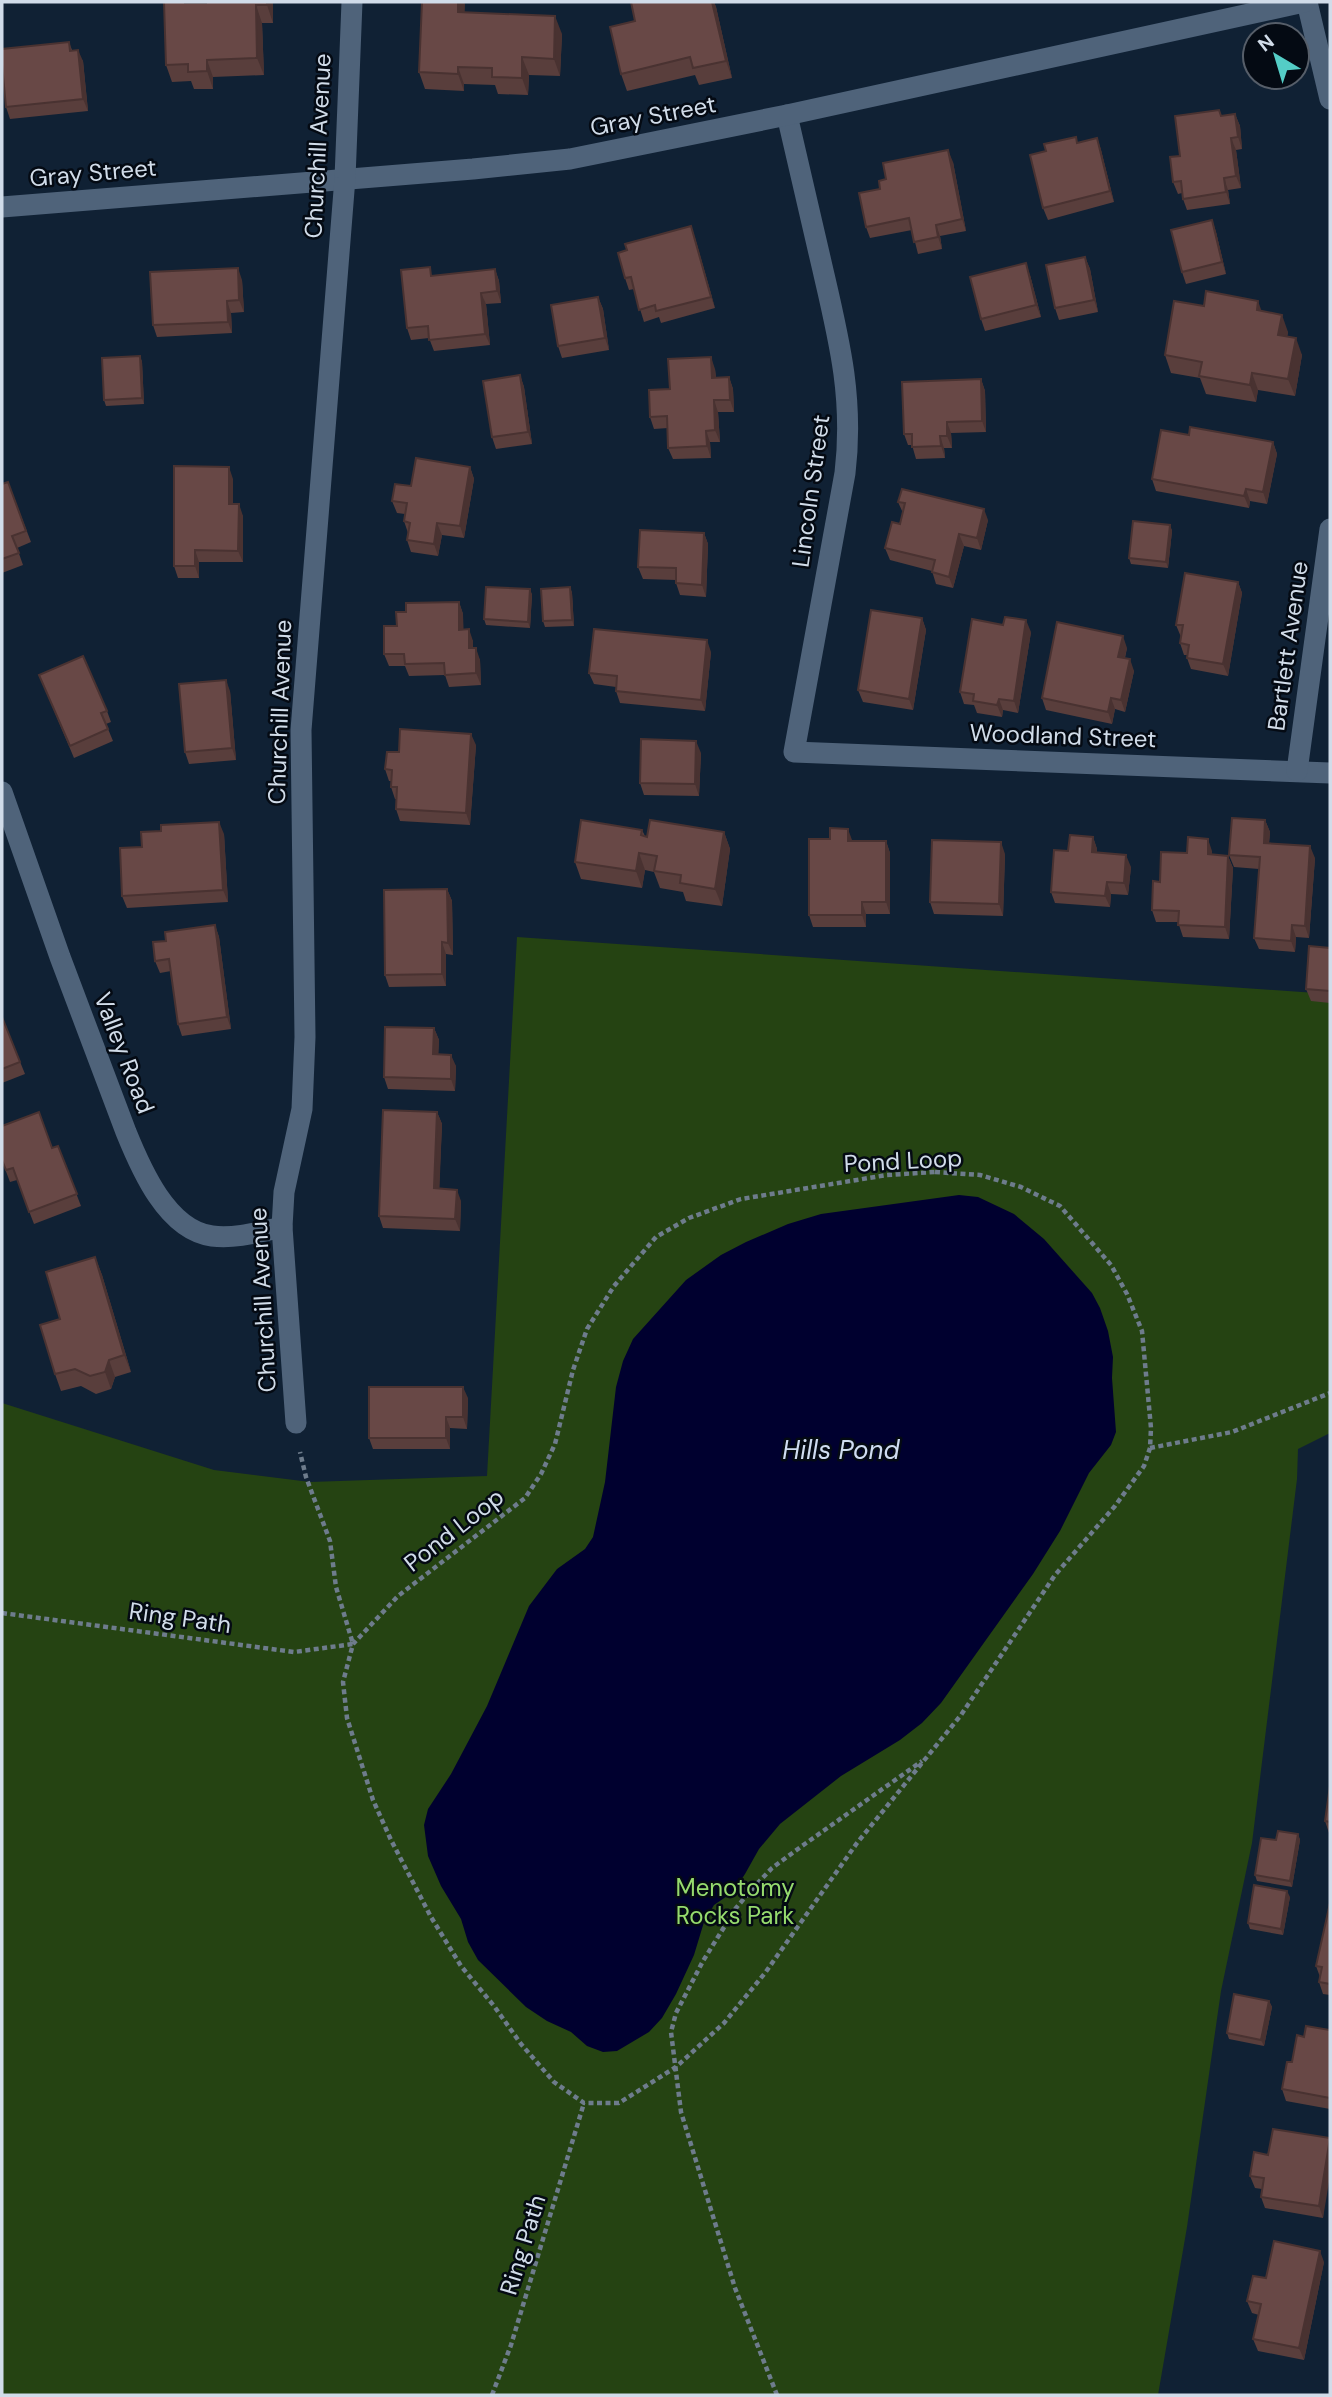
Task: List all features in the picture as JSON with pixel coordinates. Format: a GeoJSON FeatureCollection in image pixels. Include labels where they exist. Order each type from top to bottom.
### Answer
{"type":"FeatureCollection","features":[{"type":"Feature","properties":{"kind":"street","name":"Churchill Avenue"},"geometry":{"type":"LineString","coordinates":[[296,1423],[282,1227],[284,1192],[302,1109],[305,1037],[301,730],[345,178],[352,2]]}},
{"type":"Feature","properties":{"kind":"street","name":"Gray Street"},"geometry":{"type":"LineString","coordinates":[[2,207],[570,159],[787,115],[1305,2]]}},
{"type":"Feature","properties":{"kind":"street"},"geometry":{"type":"LineString","coordinates":[[1305,2],[1330,99]]}},
{"type":"Feature","properties":{"kind":"street","name":"Lincoln Street"},"geometry":{"type":"LineString","coordinates":[[787,115],[838,334],[849,405],[845,473],[794,752]]}},
{"type":"Feature","properties":{"kind":"street","name":"Bartlett Avenue"},"geometry":{"type":"LineString","coordinates":[[1297,771],[1330,529]]}},
{"type":"Feature","properties":{"kind":"street","name":"Woodland Street"},"geometry":{"type":"LineString","coordinates":[[794,752],[1330,773]]}},
{"type":"Feature","properties":{"kind":"street","name":"Valley Road"},"geometry":{"type":"LineString","coordinates":[[2,792],[126,1132],[137,1159],[158,1195],[180,1221],[192,1230],[211,1236],[241,1236],[282,1227]]}},
{"type":"Feature","properties":{"kind":"path","name":"Pond Loop"},"geometry":{"type":"LineString","coordinates":[[935,1172],[980,1175],[1021,1187],[1060,1206],[1111,1265],[1127,1294],[1142,1331],[1151,1428],[1150,1448],[1144,1466],[1132,1485],[1055,1575],[961,1715],[866,1832],[765,1973],[724,2023],[676,2067],[619,2103],[584,2103],[554,2082],[461,1966],[431,1917],[373,1800],[347,1718],[343,1682],[353,1644],[398,1596],[525,1498],[541,1474],[555,1444],[573,1370],[587,1329],[614,1286],[656,1237],[689,1218],[741,1199],[887,1174],[935,1172]]}},
{"type":"Feature","properties":{"kind":"path"},"geometry":{"type":"LineString","coordinates":[[1150,1448],[1232,1432],[1330,1393]]}},
{"type":"Feature","properties":{"kind":"path"},"geometry":{"type":"LineString","coordinates":[[296,1423],[306,1477],[330,1541],[336,1587],[353,1644]]}},
{"type":"Feature","properties":{"kind":"path","name":"Ring Path"},"geometry":{"type":"LineString","coordinates":[[2,1613],[294,1653],[353,1644]]}},
{"type":"Feature","properties":{"kind":"path"},"geometry":{"type":"LineString","coordinates":[[777,2395],[735,2288],[694,2158],[681,2112],[671,2032],[676,2013],[703,1961],[736,1908],[772,1868],[929,1756]]}},
{"type":"Feature","properties":{"kind":"path","name":"Ring Path"},"geometry":{"type":"LineString","coordinates":[[492,2395],[511,2345],[584,2103]]}},
{"type":"Feature","properties":{"kind":"green space","name":"Menotomy Rocks Park"},"geometry":{"type":"Polygon","coordinates":[[[517,937],[1330,994],[1330,1433],[1298,1449],[1297,1479],[1252,1843],[1221,1991],[1187,2227],[1158,2395],[2,2395],[2,1403],[214,1470],[310,1482],[487,1476],[517,937]]]}},
{"type":"Feature","properties":{"kind":"water","name":"Hills Pond"},"geometry":{"type":"Polygon","coordinates":[[[959,1195],[978,1197],[1014,1214],[1044,1239],[1092,1293],[1108,1331],[1113,1357],[1116,1432],[1111,1445],[1089,1473],[1060,1531],[1033,1574],[941,1703],[922,1723],[900,1740],[841,1776],[780,1824],[759,1849],[733,1892],[714,1905],[704,1922],[694,1955],[676,1994],[662,2018],[649,2032],[617,2051],[603,2052],[587,2046],[571,2032],[526,2007],[478,1960],[468,1942],[461,1919],[441,1886],[428,1856],[424,1825],[428,1809],[451,1774],[487,1706],[529,1606],[557,1569],[585,1549],[593,1537],[605,1482],[616,1387],[623,1361],[633,1339],[686,1280],[721,1255],[746,1242],[788,1224],[821,1214],[959,1195]]]}},
{"type":"Feature","properties":{"kind":"building"},"geometry":{"type":"Polygon","coordinates":[[[164,2],[267,2],[267,5],[256,5],[257,58],[207,60],[207,71],[188,72],[188,64],[166,65],[164,2]]]}},
{"type":"Feature","properties":{"kind":"building"},"geometry":{"type":"Polygon","coordinates":[[[422,2],[458,2],[458,12],[555,16],[554,59],[522,57],[522,78],[492,77],[492,68],[458,67],[458,74],[419,72],[422,2]]]}},
{"type":"Feature","properties":{"kind":"building"},"geometry":{"type":"Polygon","coordinates":[[[631,2],[712,2],[726,61],[693,68],[690,57],[621,74],[610,27],[635,21],[631,2]]]}},
{"type":"Feature","properties":{"kind":"building"},"geometry":{"type":"Polygon","coordinates":[[[69,42],[70,51],[78,50],[83,99],[6,107],[2,49],[69,42]]]}},
{"type":"Feature","properties":{"kind":"building"},"geometry":{"type":"Polygon","coordinates":[[[1219,110],[1221,116],[1235,114],[1238,137],[1231,138],[1236,176],[1224,178],[1226,192],[1183,199],[1181,181],[1173,182],[1170,157],[1180,156],[1175,116],[1219,110]]]}},
{"type":"Feature","properties":{"kind":"building"},"geometry":{"type":"Polygon","coordinates":[[[1076,137],[1077,143],[1097,138],[1110,191],[1043,208],[1030,155],[1046,151],[1044,144],[1076,137]]]}},
{"type":"Feature","properties":{"kind":"building"},"geometry":{"type":"Polygon","coordinates":[[[948,150],[962,219],[936,225],[938,237],[914,242],[909,218],[866,227],[859,193],[880,189],[879,181],[886,179],[883,163],[948,150]]]}},
{"type":"Feature","properties":{"kind":"building"},"geometry":{"type":"Polygon","coordinates":[[[1212,220],[1222,262],[1182,272],[1171,230],[1212,220]]]}},
{"type":"Feature","properties":{"kind":"building"},"geometry":{"type":"Polygon","coordinates":[[[691,226],[711,297],[656,311],[655,305],[639,310],[631,277],[625,278],[618,253],[627,250],[625,244],[691,226]]]}},
{"type":"Feature","properties":{"kind":"building"},"geometry":{"type":"Polygon","coordinates":[[[1085,257],[1094,300],[1055,308],[1046,265],[1085,257]]]}},
{"type":"Feature","properties":{"kind":"building"},"geometry":{"type":"Polygon","coordinates":[[[1026,263],[1036,305],[981,319],[970,277],[1026,263]]]}},
{"type":"Feature","properties":{"kind":"building"},"geometry":{"type":"Polygon","coordinates":[[[430,267],[431,276],[495,269],[497,291],[481,293],[485,334],[429,340],[428,326],[407,328],[401,270],[430,267]]]}},
{"type":"Feature","properties":{"kind":"building"},"geometry":{"type":"Polygon","coordinates":[[[238,268],[239,300],[227,301],[228,322],[153,325],[150,272],[238,268]]]}},
{"type":"Feature","properties":{"kind":"building"},"geometry":{"type":"Polygon","coordinates":[[[1206,291],[1258,301],[1257,310],[1282,315],[1278,335],[1296,338],[1288,379],[1252,373],[1250,385],[1199,376],[1202,362],[1165,355],[1174,301],[1204,306],[1206,291]]]}},
{"type":"Feature","properties":{"kind":"building"},"geometry":{"type":"Polygon","coordinates":[[[598,297],[605,338],[558,346],[551,305],[598,297]]]}},
{"type":"Feature","properties":{"kind":"building"},"geometry":{"type":"Polygon","coordinates":[[[140,356],[142,398],[104,400],[102,358],[140,356]]]}},
{"type":"Feature","properties":{"kind":"building"},"geometry":{"type":"Polygon","coordinates":[[[711,357],[712,378],[729,377],[730,400],[714,400],[715,430],[706,431],[707,446],[668,448],[667,416],[650,417],[649,390],[670,389],[668,359],[711,357]]]}},
{"type":"Feature","properties":{"kind":"building"},"geometry":{"type":"Polygon","coordinates":[[[520,375],[528,432],[492,437],[483,381],[520,375]]]}},
{"type":"Feature","properties":{"kind":"building"},"geometry":{"type":"Polygon","coordinates":[[[981,379],[982,421],[947,422],[947,436],[940,436],[941,446],[912,447],[912,434],[904,434],[902,382],[981,379]]]}},
{"type":"Feature","properties":{"kind":"building"},"geometry":{"type":"Polygon","coordinates":[[[1190,427],[1273,442],[1263,492],[1246,489],[1244,496],[1152,479],[1161,430],[1189,435],[1190,427]]]}},
{"type":"Feature","properties":{"kind":"building"},"geometry":{"type":"Polygon","coordinates":[[[416,458],[470,467],[460,526],[437,523],[434,544],[407,540],[410,523],[404,521],[407,503],[392,501],[395,484],[411,486],[416,458]]]}},
{"type":"Feature","properties":{"kind":"building"},"geometry":{"type":"Polygon","coordinates":[[[174,466],[229,467],[229,504],[239,504],[238,551],[195,550],[195,566],[174,566],[174,466]]]}},
{"type":"Feature","properties":{"kind":"building"},"geometry":{"type":"Polygon","coordinates":[[[8,482],[26,531],[12,536],[19,553],[2,559],[2,484],[8,482]]]}},
{"type":"Feature","properties":{"kind":"building"},"geometry":{"type":"Polygon","coordinates":[[[902,489],[984,509],[977,538],[959,534],[949,577],[932,572],[935,560],[885,548],[892,522],[900,524],[905,503],[898,502],[902,489]]]}},
{"type":"Feature","properties":{"kind":"building"},"geometry":{"type":"Polygon","coordinates":[[[1133,521],[1170,525],[1166,562],[1129,558],[1133,521]]]}},
{"type":"Feature","properties":{"kind":"building"},"geometry":{"type":"Polygon","coordinates":[[[640,530],[704,533],[702,585],[676,583],[676,568],[638,567],[640,530]]]}},
{"type":"Feature","properties":{"kind":"building"},"geometry":{"type":"Polygon","coordinates":[[[1185,573],[1238,582],[1223,664],[1187,658],[1189,645],[1180,643],[1183,625],[1176,625],[1185,573]]]}},
{"type":"Feature","properties":{"kind":"building"},"geometry":{"type":"Polygon","coordinates":[[[486,587],[530,589],[528,622],[484,619],[486,587]]]}},
{"type":"Feature","properties":{"kind":"building"},"geometry":{"type":"Polygon","coordinates":[[[570,587],[572,620],[543,621],[541,589],[570,587]]]}},
{"type":"Feature","properties":{"kind":"building"},"geometry":{"type":"Polygon","coordinates":[[[459,602],[459,630],[469,629],[469,648],[476,648],[476,673],[445,675],[444,663],[405,664],[404,654],[384,654],[384,626],[397,626],[396,612],[406,612],[406,603],[459,602]]]}},
{"type":"Feature","properties":{"kind":"building"},"geometry":{"type":"Polygon","coordinates":[[[871,610],[922,618],[909,699],[858,690],[871,610]]]}},
{"type":"Feature","properties":{"kind":"building"},"geometry":{"type":"Polygon","coordinates":[[[1005,617],[1026,620],[1014,701],[999,699],[997,705],[973,701],[974,694],[960,692],[972,619],[1003,625],[1005,617]]]}},
{"type":"Feature","properties":{"kind":"building"},"geometry":{"type":"Polygon","coordinates":[[[1057,622],[1123,636],[1118,657],[1130,659],[1121,700],[1111,698],[1108,712],[1042,698],[1057,622]]]}},
{"type":"Feature","properties":{"kind":"building"},"geometry":{"type":"Polygon","coordinates":[[[594,629],[707,640],[701,700],[616,691],[617,676],[589,673],[594,629]]]}},
{"type":"Feature","properties":{"kind":"building"},"geometry":{"type":"Polygon","coordinates":[[[83,656],[107,711],[101,713],[108,729],[70,746],[39,675],[83,656]]]}},
{"type":"Feature","properties":{"kind":"building"},"geometry":{"type":"Polygon","coordinates":[[[226,680],[232,748],[185,752],[179,684],[226,680]]]}},
{"type":"Feature","properties":{"kind":"building"},"geometry":{"type":"Polygon","coordinates":[[[400,729],[471,734],[466,813],[396,809],[397,787],[391,787],[392,770],[385,769],[387,752],[399,752],[400,729]]]}},
{"type":"Feature","properties":{"kind":"building"},"geometry":{"type":"Polygon","coordinates":[[[641,739],[696,741],[695,784],[640,783],[641,739]]]}},
{"type":"Feature","properties":{"kind":"building"},"geometry":{"type":"Polygon","coordinates":[[[1232,818],[1265,820],[1264,843],[1310,846],[1305,926],[1292,925],[1291,941],[1254,938],[1260,857],[1229,855],[1232,818]]]}},
{"type":"Feature","properties":{"kind":"building"},"geometry":{"type":"Polygon","coordinates":[[[581,820],[642,830],[641,835],[647,837],[650,820],[724,832],[715,889],[680,883],[681,875],[654,871],[657,856],[639,853],[636,871],[575,862],[581,820]]]}},
{"type":"Feature","properties":{"kind":"building"},"geometry":{"type":"Polygon","coordinates":[[[219,822],[223,890],[122,896],[120,848],[142,847],[141,832],[161,831],[161,825],[219,822]]]}},
{"type":"Feature","properties":{"kind":"building"},"geometry":{"type":"Polygon","coordinates":[[[830,828],[848,829],[848,841],[886,841],[886,902],[862,902],[862,915],[809,915],[809,839],[830,839],[830,828]]]}},
{"type":"Feature","properties":{"kind":"building"},"geometry":{"type":"Polygon","coordinates":[[[1070,835],[1093,837],[1092,852],[1126,855],[1124,883],[1107,882],[1105,896],[1051,892],[1054,850],[1068,851],[1070,835]]]}},
{"type":"Feature","properties":{"kind":"building"},"geometry":{"type":"Polygon","coordinates":[[[1188,837],[1208,839],[1208,854],[1228,856],[1225,927],[1178,925],[1179,911],[1152,910],[1153,881],[1160,882],[1161,852],[1187,853],[1188,837]]]}},
{"type":"Feature","properties":{"kind":"building"},"geometry":{"type":"Polygon","coordinates":[[[932,840],[1001,842],[999,904],[930,902],[932,840]]]}},
{"type":"Feature","properties":{"kind":"building"},"geometry":{"type":"Polygon","coordinates":[[[447,889],[448,943],[442,942],[442,974],[385,975],[384,890],[447,889]]]}},
{"type":"Feature","properties":{"kind":"building"},"geometry":{"type":"Polygon","coordinates":[[[215,925],[227,1017],[178,1024],[169,959],[155,961],[153,942],[166,941],[165,932],[215,925]]]}},
{"type":"Feature","properties":{"kind":"building"},"geometry":{"type":"Polygon","coordinates":[[[1309,946],[1330,948],[1330,991],[1306,989],[1309,946]]]}},
{"type":"Feature","properties":{"kind":"building"},"geometry":{"type":"Polygon","coordinates":[[[2,1017],[20,1062],[2,1069],[2,1017]]]}},
{"type":"Feature","properties":{"kind":"building"},"geometry":{"type":"Polygon","coordinates":[[[385,1027],[434,1028],[433,1054],[451,1055],[451,1079],[384,1077],[385,1027]]]}},
{"type":"Feature","properties":{"kind":"building"},"geometry":{"type":"Polygon","coordinates":[[[383,1110],[437,1112],[434,1188],[457,1190],[455,1219],[379,1216],[383,1110]]]}},
{"type":"Feature","properties":{"kind":"building"},"geometry":{"type":"Polygon","coordinates":[[[39,1112],[52,1148],[58,1146],[77,1194],[29,1212],[13,1168],[6,1170],[2,1160],[2,1126],[39,1112]]]}},
{"type":"Feature","properties":{"kind":"building"},"geometry":{"type":"Polygon","coordinates":[[[95,1257],[124,1355],[109,1360],[105,1372],[90,1376],[75,1369],[55,1374],[40,1325],[60,1319],[46,1272],[95,1257]]]}},
{"type":"Feature","properties":{"kind":"building"},"geometry":{"type":"Polygon","coordinates":[[[369,1387],[463,1387],[463,1417],[446,1417],[446,1438],[369,1438],[369,1387]]]}},
{"type":"Feature","properties":{"kind":"building"},"geometry":{"type":"Polygon","coordinates":[[[1330,1786],[1330,1822],[1325,1821],[1330,1786]]]}},
{"type":"Feature","properties":{"kind":"building"},"geometry":{"type":"Polygon","coordinates":[[[1278,1831],[1298,1834],[1290,1881],[1255,1875],[1261,1838],[1276,1840],[1278,1831]]]}},
{"type":"Feature","properties":{"kind":"building"},"geometry":{"type":"Polygon","coordinates":[[[1254,1885],[1287,1891],[1281,1929],[1248,1923],[1254,1885]]]}},
{"type":"Feature","properties":{"kind":"building"},"geometry":{"type":"Polygon","coordinates":[[[1330,1903],[1330,1984],[1319,1982],[1322,1967],[1316,1966],[1330,1903]]]}},
{"type":"Feature","properties":{"kind":"building"},"geometry":{"type":"Polygon","coordinates":[[[1234,1994],[1269,2001],[1261,2040],[1227,2033],[1234,1994]]]}},
{"type":"Feature","properties":{"kind":"building"},"geometry":{"type":"Polygon","coordinates":[[[1306,2026],[1330,2030],[1330,2098],[1282,2089],[1287,2062],[1292,2062],[1297,2035],[1304,2037],[1306,2026]]]}},
{"type":"Feature","properties":{"kind":"building"},"geometry":{"type":"Polygon","coordinates":[[[1273,2129],[1330,2138],[1319,2206],[1261,2197],[1264,2178],[1250,2176],[1254,2152],[1268,2155],[1273,2129]]]}},
{"type":"Feature","properties":{"kind":"building"},"geometry":{"type":"Polygon","coordinates":[[[1274,2241],[1320,2251],[1299,2348],[1253,2339],[1261,2304],[1247,2301],[1253,2276],[1266,2278],[1274,2241]]]}}]}
